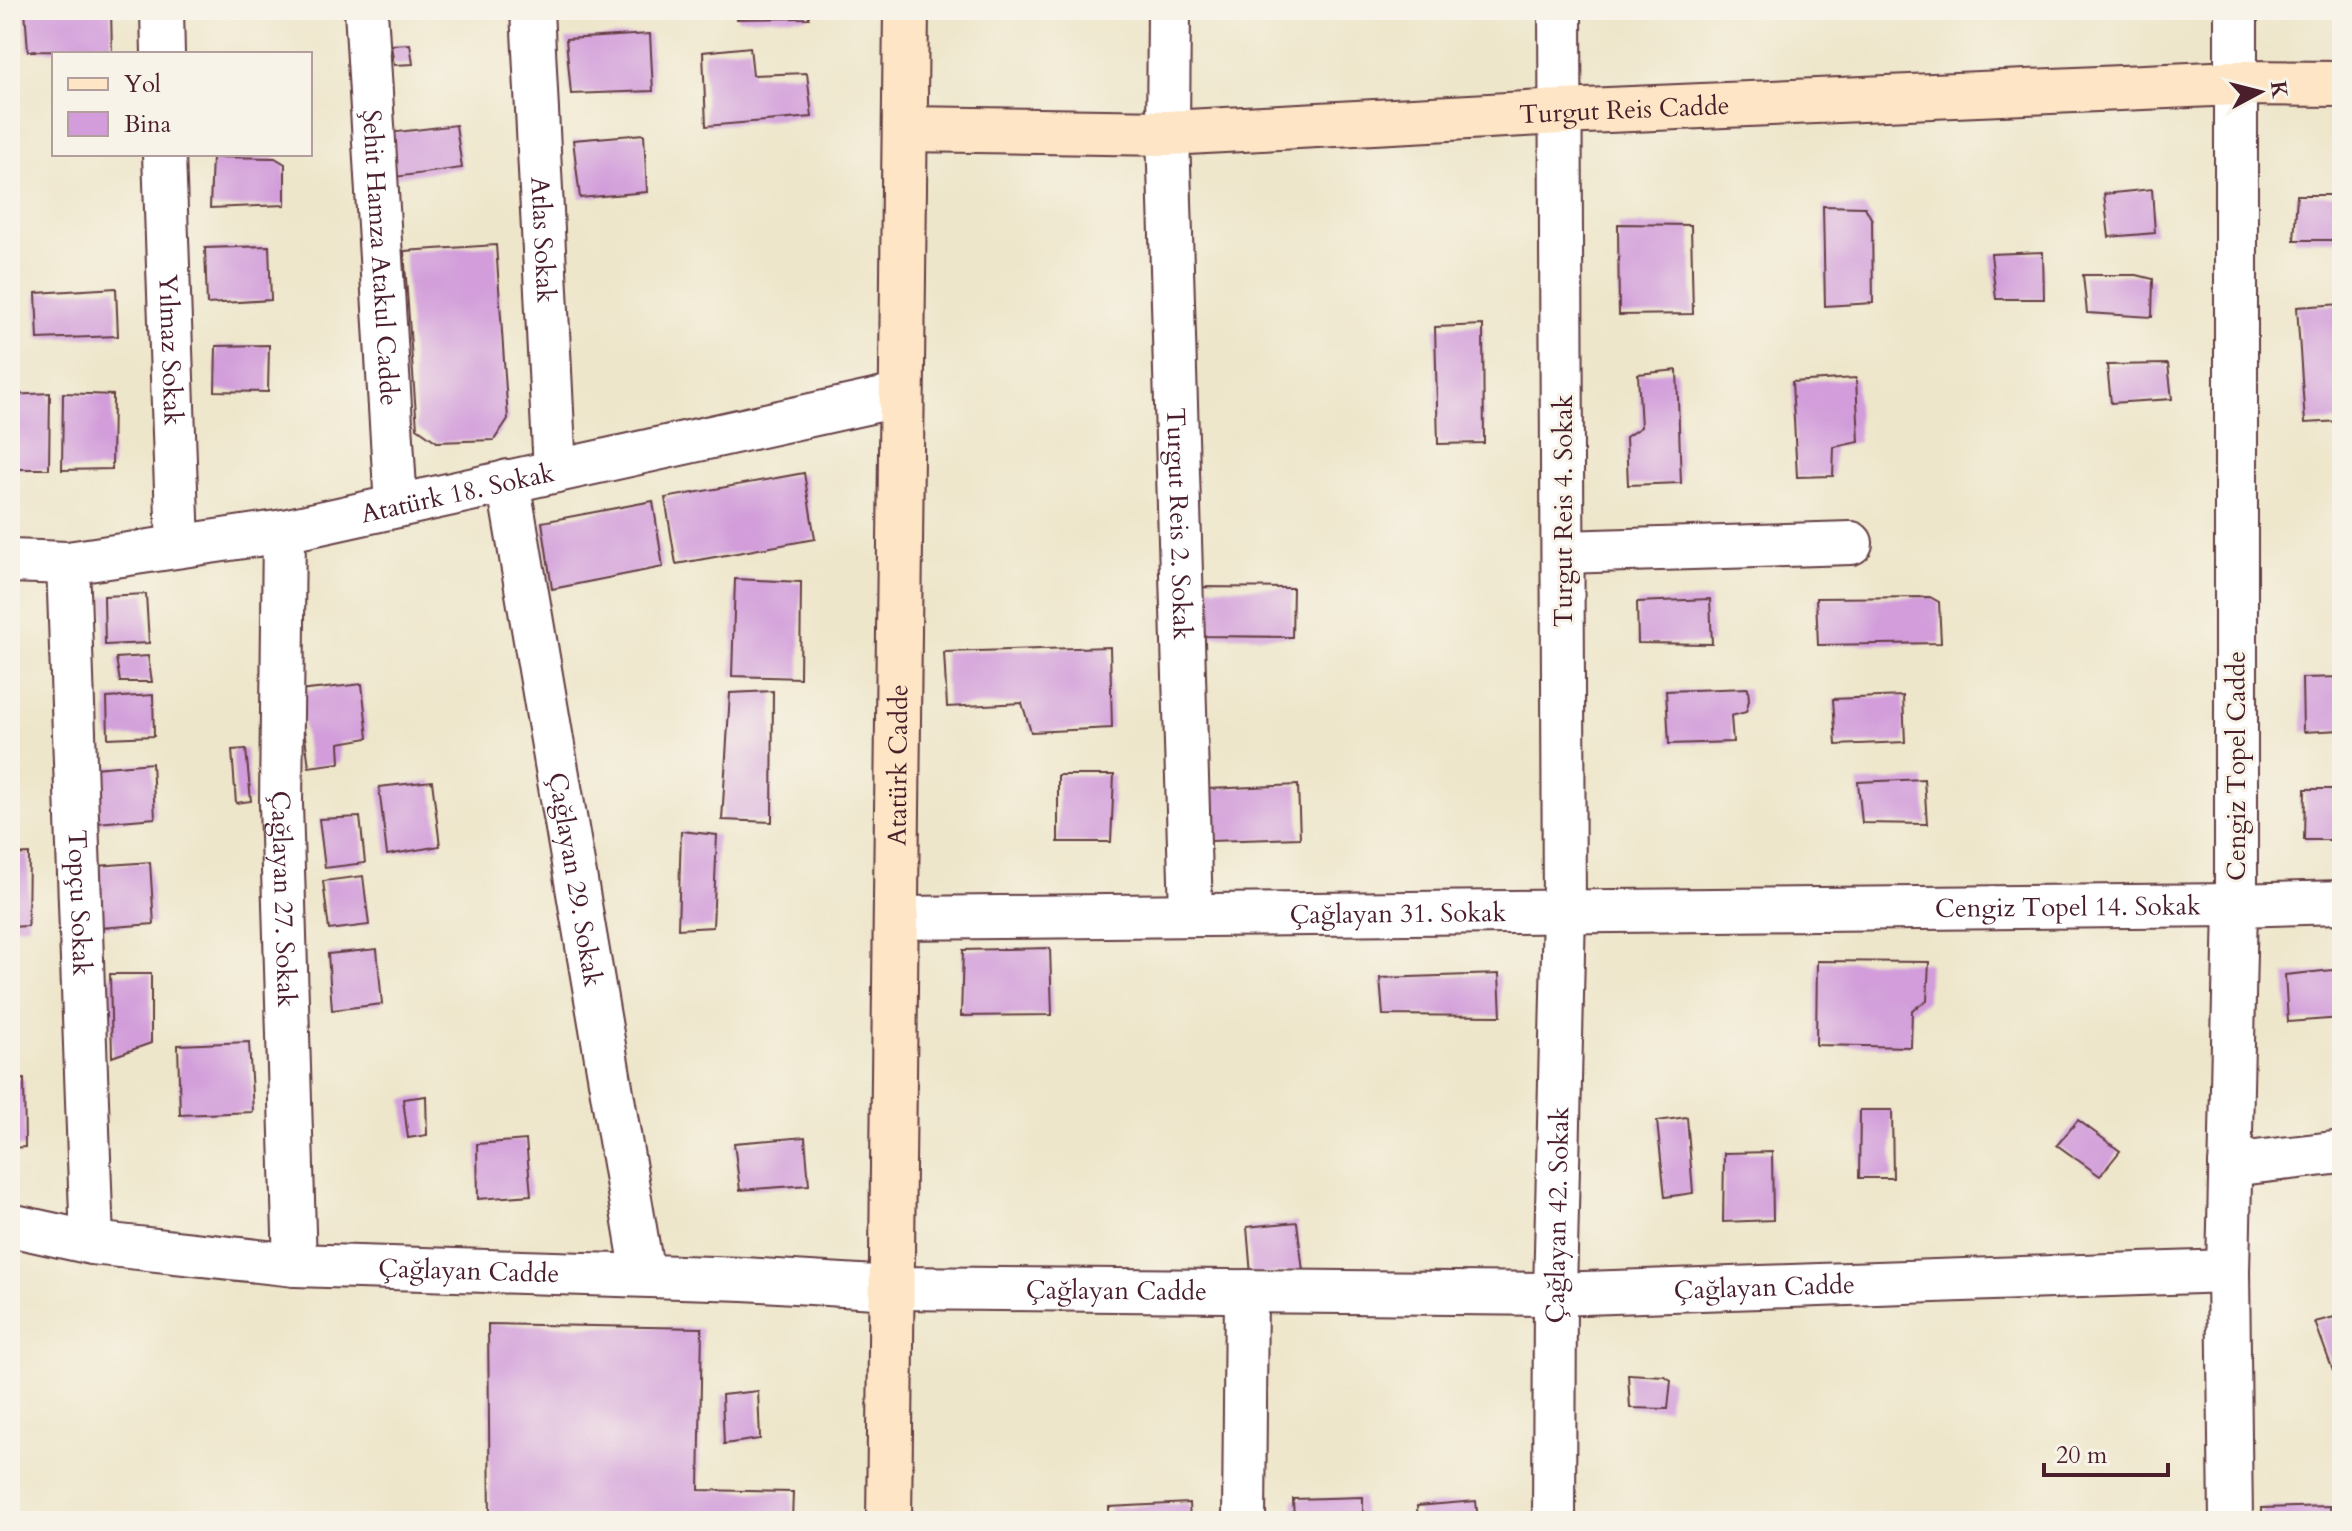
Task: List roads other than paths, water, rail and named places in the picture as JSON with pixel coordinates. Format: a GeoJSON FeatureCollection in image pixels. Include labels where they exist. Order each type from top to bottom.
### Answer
{"type":"FeatureCollection","features":[{"type":"Feature","properties":{"kind":"main road","name":"Atatürk Cadde"},"geometry":{"type":"LineString","coordinates":[[889,1521],[906,10]]}},
{"type":"Feature","properties":{"kind":"main road","name":"Turgut Reis Cadde"},"geometry":{"type":"LineString","coordinates":[[905,129],[1168,133],[1562,112],[2236,83],[2342,84]]}},
{"type":"Feature","properties":{"kind":"street"},"geometry":{"type":"LineString","coordinates":[[162,10],[163,52]]}},
{"type":"Feature","properties":{"kind":"street","name":"Şehit Hamza Atakul Cadde"},"geometry":{"type":"LineString","coordinates":[[366,10],[396,506]]}},
{"type":"Feature","properties":{"kind":"street","name":"Atlas Sokak"},"geometry":{"type":"LineString","coordinates":[[532,10],[555,471]]}},
{"type":"Feature","properties":{"kind":"street","name":"Turgut Reis 2. Sokak"},"geometry":{"type":"LineString","coordinates":[[1169,10],[1168,133],[1191,913]]}},
{"type":"Feature","properties":{"kind":"street","name":"Turgut Reis 4. Sokak"},"geometry":{"type":"LineString","coordinates":[[1560,10],[1564,910]]}},
{"type":"Feature","properties":{"kind":"street","name":"Cengiz Topel Cadde"},"geometry":{"type":"LineString","coordinates":[[2231,1521],[2228,1271],[2236,905],[2236,10]]}},
{"type":"Feature","properties":{"kind":"street","name":"Yılmaz Sokak"},"geometry":{"type":"LineString","coordinates":[[164,156],[178,545]]}},
{"type":"Feature","properties":{"kind":"street","name":"Atatürk 18. Sokak"},"geometry":{"type":"LineString","coordinates":[[10,561],[68,563],[284,531],[902,395]]}},
{"type":"Feature","properties":{"kind":"street","name":"Çağlayan 29. Sokak"},"geometry":{"type":"LineString","coordinates":[[508,481],[643,1275]]}},
{"type":"Feature","properties":{"kind":"street","name":"Çağlayan 27. Sokak"},"geometry":{"type":"LineString","coordinates":[[284,531],[281,804],[295,1265]]}},
{"type":"Feature","properties":{"kind":"street"},"geometry":{"type":"LineString","coordinates":[[1563,552],[1851,543]]}},
{"type":"Feature","properties":{"kind":"street","name":"Topçu Sokak"},"geometry":{"type":"LineString","coordinates":[[68,563],[92,1243]]}},
{"type":"Feature","properties":{"kind":"street","name":"Cengiz Topel 14. Sokak"},"geometry":{"type":"LineString","coordinates":[[1900,908],[2342,902]]}},
{"type":"Feature","properties":{"kind":"street","name":"Çağlayan 31. Sokak"},"geometry":{"type":"LineString","coordinates":[[896,918],[1900,908]]}},
{"type":"Feature","properties":{"kind":"street","name":"Çağlayan 42. Sokak"},"geometry":{"type":"LineString","coordinates":[[1554,1521],[1555,1294],[1564,910]]}},
{"type":"Feature","properties":{"kind":"street"},"geometry":{"type":"LineString","coordinates":[[2230,1165],[2342,1152]]}},
{"type":"Feature","properties":{"kind":"street","name":"Çağlayan Cadde"},"geometry":{"type":"LineString","coordinates":[[10,1225],[92,1243],[295,1265],[643,1275],[892,1288],[1555,1294],[2228,1271]]}},
{"type":"Feature","properties":{"kind":"street"},"geometry":{"type":"LineString","coordinates":[[1244,1521],[1246,1291]]}}]}
